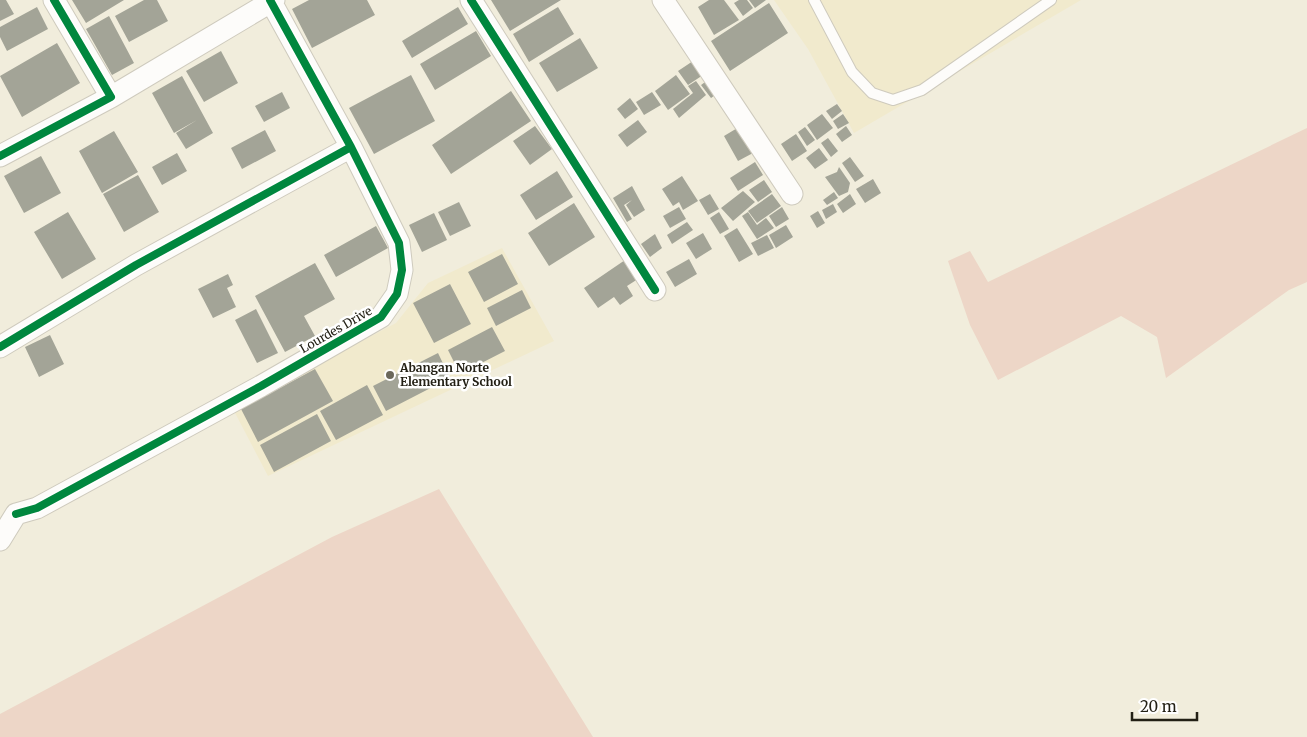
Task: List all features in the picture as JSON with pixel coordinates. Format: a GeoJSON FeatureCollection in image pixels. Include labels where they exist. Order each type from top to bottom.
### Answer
{"type":"FeatureCollection","features":[{"type":"Feature","properties":{"kind":"street"},"geometry":{"type":"LineString","coordinates":[[54,0],[111,97]]}},
{"type":"Feature","properties":{"kind":"street"},"geometry":{"type":"LineString","coordinates":[[471,0],[655,290]]}},
{"type":"Feature","properties":{"kind":"street"},"geometry":{"type":"LineString","coordinates":[[662,0],[792,194]]}},
{"type":"Feature","properties":{"kind":"street"},"geometry":{"type":"LineString","coordinates":[[0,156],[111,97],[272,1]]}},
{"type":"Feature","properties":{"kind":"street","name":"Lourdes Drive"},"geometry":{"type":"LineString","coordinates":[[8,511],[37,508],[261,386],[381,317],[397,294],[402,270],[399,243],[351,148],[272,1]]}},
{"type":"Feature","properties":{"kind":"street"},"geometry":{"type":"LineString","coordinates":[[0,347],[136,265],[351,148]]}},
{"type":"Feature","properties":{"kind":"street"},"geometry":{"type":"LineString","coordinates":[[0,540],[8,511]]}},
{"type":"Feature","properties":{"kind":"lane"},"geometry":{"type":"LineString","coordinates":[[814,0],[852,72],[872,93],[892,100],[922,90],[1051,0]]}},
{"type":"Feature","properties":{"kind":"shaded area"},"geometry":{"type":"Polygon","coordinates":[[[774,0],[1081,0],[854,133],[808,49],[774,0]]]}},
{"type":"Feature","properties":{"kind":"shaded area"},"geometry":{"type":"Polygon","coordinates":[[[1307,128],[1307,282],[1289,290],[1166,378],[1157,337],[1121,316],[998,380],[970,325],[948,261],[970,251],[988,282],[1307,128]]]}},
{"type":"Feature","properties":{"kind":"shaded area","name":"Abangan Norte Elementary School"},"geometry":{"type":"Polygon","coordinates":[[[502,248],[554,341],[268,476],[233,409],[396,323],[428,283],[502,248]]]}},
{"type":"Feature","properties":{"kind":"shaded area"},"geometry":{"type":"Polygon","coordinates":[[[439,489],[593,737],[0,737],[0,714],[332,537],[439,489]]]}},
{"type":"Feature","properties":{"kind":"building"},"geometry":{"type":"Polygon","coordinates":[[[0,0],[6,0],[14,14],[0,21],[0,0]]]}},
{"type":"Feature","properties":{"kind":"building"},"geometry":{"type":"Polygon","coordinates":[[[72,0],[124,0],[86,23],[72,0]]]}},
{"type":"Feature","properties":{"kind":"building"},"geometry":{"type":"Polygon","coordinates":[[[144,0],[157,0],[168,21],[129,42],[115,16],[144,0]]]}},
{"type":"Feature","properties":{"kind":"building"},"geometry":{"type":"Polygon","coordinates":[[[309,0],[367,0],[375,15],[312,48],[292,9],[309,0]]]}},
{"type":"Feature","properties":{"kind":"building"},"geometry":{"type":"Polygon","coordinates":[[[491,0],[561,0],[510,31],[491,0]]]}},
{"type":"Feature","properties":{"kind":"building"},"geometry":{"type":"Polygon","coordinates":[[[709,0],[724,0],[739,20],[714,35],[698,7],[709,0]]]}},
{"type":"Feature","properties":{"kind":"building"},"geometry":{"type":"Polygon","coordinates":[[[739,0],[747,0],[753,8],[743,16],[734,3],[739,0]]]}},
{"type":"Feature","properties":{"kind":"building"},"geometry":{"type":"Polygon","coordinates":[[[749,0],[766,0],[755,8],[749,0]]]}},
{"type":"Feature","properties":{"kind":"building"},"geometry":{"type":"Polygon","coordinates":[[[769,3],[788,33],[730,71],[711,41],[769,3]]]}},
{"type":"Feature","properties":{"kind":"building"},"geometry":{"type":"Polygon","coordinates":[[[37,7],[48,29],[7,51],[0,37],[0,27],[37,7]]]}},
{"type":"Feature","properties":{"kind":"building"},"geometry":{"type":"Polygon","coordinates":[[[458,7],[468,24],[412,58],[402,41],[458,7]]]}},
{"type":"Feature","properties":{"kind":"building"},"geometry":{"type":"Polygon","coordinates":[[[558,7],[574,34],[529,62],[513,34],[558,7]]]}},
{"type":"Feature","properties":{"kind":"building"},"geometry":{"type":"Polygon","coordinates":[[[109,16],[134,63],[112,75],[86,29],[109,16]]]}},
{"type":"Feature","properties":{"kind":"building"},"geometry":{"type":"Polygon","coordinates":[[[476,31],[491,56],[435,90],[420,64],[476,31]]]}},
{"type":"Feature","properties":{"kind":"building"},"geometry":{"type":"Polygon","coordinates":[[[580,38],[598,68],[557,92],[539,63],[580,38]]]}},
{"type":"Feature","properties":{"kind":"building"},"geometry":{"type":"Polygon","coordinates":[[[57,43],[80,83],[22,117],[0,76],[57,43]]]}},
{"type":"Feature","properties":{"kind":"building"},"geometry":{"type":"Polygon","coordinates":[[[221,51],[238,83],[204,102],[186,71],[221,51]]]}},
{"type":"Feature","properties":{"kind":"building"},"geometry":{"type":"Polygon","coordinates":[[[693,61],[703,75],[688,85],[678,71],[693,61]]]}},
{"type":"Feature","properties":{"kind":"building"},"geometry":{"type":"Polygon","coordinates":[[[411,75],[435,121],[374,154],[349,108],[411,75]]]}},
{"type":"Feature","properties":{"kind":"building"},"geometry":{"type":"Polygon","coordinates":[[[676,75],[690,94],[668,110],[655,91],[676,75]]]}},
{"type":"Feature","properties":{"kind":"building"},"geometry":{"type":"Polygon","coordinates":[[[182,76],[213,133],[186,149],[176,133],[197,120],[174,133],[152,93],[182,76]]]}},
{"type":"Feature","properties":{"kind":"building"},"geometry":{"type":"Polygon","coordinates":[[[708,80],[718,93],[711,98],[701,85],[708,80]]]}},
{"type":"Feature","properties":{"kind":"building"},"geometry":{"type":"Polygon","coordinates":[[[696,81],[706,95],[679,118],[673,109],[693,93],[688,86],[696,81]]]}},
{"type":"Feature","properties":{"kind":"building"},"geometry":{"type":"Polygon","coordinates":[[[511,91],[531,121],[451,174],[432,145],[511,91]]]}},
{"type":"Feature","properties":{"kind":"building"},"geometry":{"type":"Polygon","coordinates":[[[282,92],[290,108],[264,122],[255,106],[282,92]]]}},
{"type":"Feature","properties":{"kind":"building"},"geometry":{"type":"Polygon","coordinates":[[[652,92],[661,105],[644,115],[636,102],[652,92]]]}},
{"type":"Feature","properties":{"kind":"building"},"geometry":{"type":"Polygon","coordinates":[[[630,98],[638,109],[625,119],[617,109],[630,98]]]}},
{"type":"Feature","properties":{"kind":"building"},"geometry":{"type":"Polygon","coordinates":[[[837,104],[842,111],[832,119],[826,111],[837,104]]]}},
{"type":"Feature","properties":{"kind":"building"},"geometry":{"type":"Polygon","coordinates":[[[822,114],[833,128],[817,140],[807,125],[822,114]]]}},
{"type":"Feature","properties":{"kind":"building"},"geometry":{"type":"Polygon","coordinates":[[[843,114],[849,123],[838,129],[833,121],[843,114]]]}},
{"type":"Feature","properties":{"kind":"building"},"geometry":{"type":"Polygon","coordinates":[[[638,120],[647,132],[627,147],[618,135],[638,120]]]}},
{"type":"Feature","properties":{"kind":"building"},"geometry":{"type":"Polygon","coordinates":[[[535,126],[552,149],[530,165],[513,141],[535,126]]]}},
{"type":"Feature","properties":{"kind":"building"},"geometry":{"type":"Polygon","coordinates":[[[846,126],[852,135],[842,142],[836,134],[846,126]]]}},
{"type":"Feature","properties":{"kind":"building"},"geometry":{"type":"Polygon","coordinates":[[[739,127],[753,153],[738,161],[724,136],[739,127]]]}},
{"type":"Feature","properties":{"kind":"building"},"geometry":{"type":"Polygon","coordinates":[[[805,127],[815,140],[807,146],[798,132],[805,127]]]}},
{"type":"Feature","properties":{"kind":"building"},"geometry":{"type":"Polygon","coordinates":[[[265,130],[276,151],[242,169],[231,148],[265,130]]]}},
{"type":"Feature","properties":{"kind":"building"},"geometry":{"type":"Polygon","coordinates":[[[114,131],[138,172],[102,193],[79,151],[114,131]]]}},
{"type":"Feature","properties":{"kind":"building"},"geometry":{"type":"Polygon","coordinates":[[[796,134],[807,151],[792,161],[781,144],[796,134]]]}},
{"type":"Feature","properties":{"kind":"building"},"geometry":{"type":"Polygon","coordinates":[[[828,138],[838,151],[831,157],[821,143],[828,138]]]}},
{"type":"Feature","properties":{"kind":"building"},"geometry":{"type":"Polygon","coordinates":[[[819,148],[828,160],[815,169],[806,158],[819,148]]]}},
{"type":"Feature","properties":{"kind":"building"},"geometry":{"type":"Polygon","coordinates":[[[177,153],[187,171],[162,185],[152,167],[177,153]]]}},
{"type":"Feature","properties":{"kind":"building"},"geometry":{"type":"Polygon","coordinates":[[[41,156],[61,193],[24,213],[4,176],[41,156]]]}},
{"type":"Feature","properties":{"kind":"building"},"geometry":{"type":"Polygon","coordinates":[[[850,157],[864,176],[855,182],[842,163],[850,157]]]}},
{"type":"Feature","properties":{"kind":"building"},"geometry":{"type":"Polygon","coordinates":[[[755,162],[763,175],[738,191],[730,178],[755,162]]]}},
{"type":"Feature","properties":{"kind":"building"},"geometry":{"type":"Polygon","coordinates":[[[839,167],[850,183],[848,192],[839,196],[825,177],[837,172],[839,167]]]}},
{"type":"Feature","properties":{"kind":"building"},"geometry":{"type":"Polygon","coordinates":[[[557,171],[573,197],[536,220],[520,195],[557,171]]]}},
{"type":"Feature","properties":{"kind":"building"},"geometry":{"type":"Polygon","coordinates":[[[138,175],[159,212],[124,232],[103,194],[138,175]]]}},
{"type":"Feature","properties":{"kind":"building"},"geometry":{"type":"Polygon","coordinates":[[[682,176],[698,201],[683,210],[679,202],[673,206],[662,189],[682,176]]]}},
{"type":"Feature","properties":{"kind":"building"},"geometry":{"type":"Polygon","coordinates":[[[873,179],[881,193],[865,203],[856,189],[873,179]]]}},
{"type":"Feature","properties":{"kind":"building"},"geometry":{"type":"Polygon","coordinates":[[[764,180],[772,192],[758,202],[749,190],[764,180]]]}},
{"type":"Feature","properties":{"kind":"building"},"geometry":{"type":"Polygon","coordinates":[[[632,186],[645,210],[634,217],[626,205],[632,200],[624,205],[632,219],[627,222],[613,198],[632,186]]]}},
{"type":"Feature","properties":{"kind":"building"},"geometry":{"type":"Polygon","coordinates":[[[743,191],[755,202],[733,221],[721,208],[743,191]]]}},
{"type":"Feature","properties":{"kind":"building"},"geometry":{"type":"Polygon","coordinates":[[[834,192],[838,198],[827,205],[823,200],[834,192]]]}},
{"type":"Feature","properties":{"kind":"building"},"geometry":{"type":"Polygon","coordinates":[[[710,194],[719,209],[708,215],[699,200],[710,194]]]}},
{"type":"Feature","properties":{"kind":"building"},"geometry":{"type":"Polygon","coordinates":[[[772,194],[781,206],[757,223],[748,211],[772,194]]]}},
{"type":"Feature","properties":{"kind":"building"},"geometry":{"type":"Polygon","coordinates":[[[850,194],[856,204],[843,213],[837,204],[850,194]]]}},
{"type":"Feature","properties":{"kind":"building"},"geometry":{"type":"Polygon","coordinates":[[[459,202],[471,226],[450,236],[438,212],[459,202]]]}},
{"type":"Feature","properties":{"kind":"building"},"geometry":{"type":"Polygon","coordinates":[[[574,203],[595,237],[549,266],[528,233],[574,203]]]}},
{"type":"Feature","properties":{"kind":"building"},"geometry":{"type":"Polygon","coordinates":[[[833,204],[837,212],[826,219],[822,210],[833,204]]]}},
{"type":"Feature","properties":{"kind":"building"},"geometry":{"type":"Polygon","coordinates":[[[679,207],[686,219],[670,228],[663,216],[679,207]]]}},
{"type":"Feature","properties":{"kind":"building"},"geometry":{"type":"Polygon","coordinates":[[[782,207],[789,219],[776,227],[769,216],[782,207]]]}},
{"type":"Feature","properties":{"kind":"building"},"geometry":{"type":"Polygon","coordinates":[[[818,211],[825,223],[817,228],[810,216],[818,211]]]}},
{"type":"Feature","properties":{"kind":"building"},"geometry":{"type":"Polygon","coordinates":[[[68,212],[96,259],[62,279],[34,232],[68,212]]]}},
{"type":"Feature","properties":{"kind":"building"},"geometry":{"type":"Polygon","coordinates":[[[719,212],[729,229],[720,234],[710,218],[719,212]]]}},
{"type":"Feature","properties":{"kind":"building"},"geometry":{"type":"Polygon","coordinates":[[[748,212],[757,225],[766,218],[774,228],[757,239],[742,216],[748,212]]]}},
{"type":"Feature","properties":{"kind":"building"},"geometry":{"type":"Polygon","coordinates":[[[434,213],[447,240],[422,252],[409,225],[434,213]]]}},
{"type":"Feature","properties":{"kind":"building"},"geometry":{"type":"Polygon","coordinates":[[[687,222],[693,230],[672,244],[667,235],[687,222]]]}},
{"type":"Feature","properties":{"kind":"building"},"geometry":{"type":"Polygon","coordinates":[[[786,225],[793,237],[776,248],[769,235],[786,225]]]}},
{"type":"Feature","properties":{"kind":"building"},"geometry":{"type":"Polygon","coordinates":[[[376,226],[388,248],[336,277],[324,255],[376,226]]]}},
{"type":"Feature","properties":{"kind":"building"},"geometry":{"type":"Polygon","coordinates":[[[737,228],[753,254],[739,262],[724,236],[737,228]]]}},
{"type":"Feature","properties":{"kind":"building"},"geometry":{"type":"Polygon","coordinates":[[[703,233],[712,249],[696,259],[686,243],[703,233]]]}},
{"type":"Feature","properties":{"kind":"building"},"geometry":{"type":"Polygon","coordinates":[[[655,234],[662,248],[650,257],[641,244],[655,234]]]}},
{"type":"Feature","properties":{"kind":"building"},"geometry":{"type":"Polygon","coordinates":[[[767,235],[774,248],[758,256],[751,243],[767,235]]]}},
{"type":"Feature","properties":{"kind":"building"},"geometry":{"type":"Polygon","coordinates":[[[502,254],[518,284],[484,302],[468,272],[502,254]]]}},
{"type":"Feature","properties":{"kind":"building"},"geometry":{"type":"Polygon","coordinates":[[[628,258],[641,277],[627,286],[633,296],[620,305],[614,297],[598,308],[584,288],[628,258]]]}},
{"type":"Feature","properties":{"kind":"building"},"geometry":{"type":"Polygon","coordinates":[[[689,259],[697,274],[675,287],[666,272],[689,259]]]}},
{"type":"Feature","properties":{"kind":"building"},"geometry":{"type":"Polygon","coordinates":[[[315,263],[335,299],[304,316],[315,336],[285,352],[255,296],[315,263]]]}},
{"type":"Feature","properties":{"kind":"building"},"geometry":{"type":"Polygon","coordinates":[[[228,274],[233,285],[227,288],[236,307],[213,318],[198,289],[228,274]]]}},
{"type":"Feature","properties":{"kind":"building"},"geometry":{"type":"Polygon","coordinates":[[[450,284],[471,324],[434,343],[413,303],[450,284]]]}},
{"type":"Feature","properties":{"kind":"building"},"geometry":{"type":"Polygon","coordinates":[[[522,290],[531,308],[496,326],[487,308],[522,290]]]}},
{"type":"Feature","properties":{"kind":"building"},"geometry":{"type":"Polygon","coordinates":[[[256,309],[278,353],[257,363],[235,320],[256,309]]]}},
{"type":"Feature","properties":{"kind":"building"},"geometry":{"type":"Polygon","coordinates":[[[492,327],[505,351],[460,374],[448,350],[492,327]]]}},
{"type":"Feature","properties":{"kind":"building"},"geometry":{"type":"Polygon","coordinates":[[[50,335],[64,364],[39,377],[25,347],[50,335]]]}},
{"type":"Feature","properties":{"kind":"building"},"geometry":{"type":"Polygon","coordinates":[[[438,353],[450,378],[386,411],[373,386],[438,353]]]}},
{"type":"Feature","properties":{"kind":"building"},"geometry":{"type":"Polygon","coordinates":[[[315,369],[333,401],[258,442],[241,409],[315,369]]]}},
{"type":"Feature","properties":{"kind":"building"},"geometry":{"type":"Polygon","coordinates":[[[367,385],[383,415],[336,440],[320,411],[367,385]]]}},
{"type":"Feature","properties":{"kind":"building"},"geometry":{"type":"Polygon","coordinates":[[[317,414],[331,441],[274,472],[260,445],[317,414]]]}},
{"type":"Feature","properties":{"kind":"cycle path"},"geometry":{"type":"LineString","coordinates":[[0,156],[111,97],[54,0]]}},
{"type":"Feature","properties":{"kind":"cycle path"},"geometry":{"type":"LineString","coordinates":[[16,514],[37,508],[261,386],[381,317],[397,294],[402,270],[399,243],[351,147],[270,0]]}},
{"type":"Feature","properties":{"kind":"cycle path"},"geometry":{"type":"LineString","coordinates":[[471,0],[655,290]]}},
{"type":"Feature","properties":{"kind":"cycle path"},"geometry":{"type":"LineString","coordinates":[[0,347],[136,265],[351,147]]}},
{"type":"Feature","properties":{"kind":"place","name":"Abangan Norte Elementary School"},"geometry":{"type":"Point","coordinates":[390,375]}}]}
